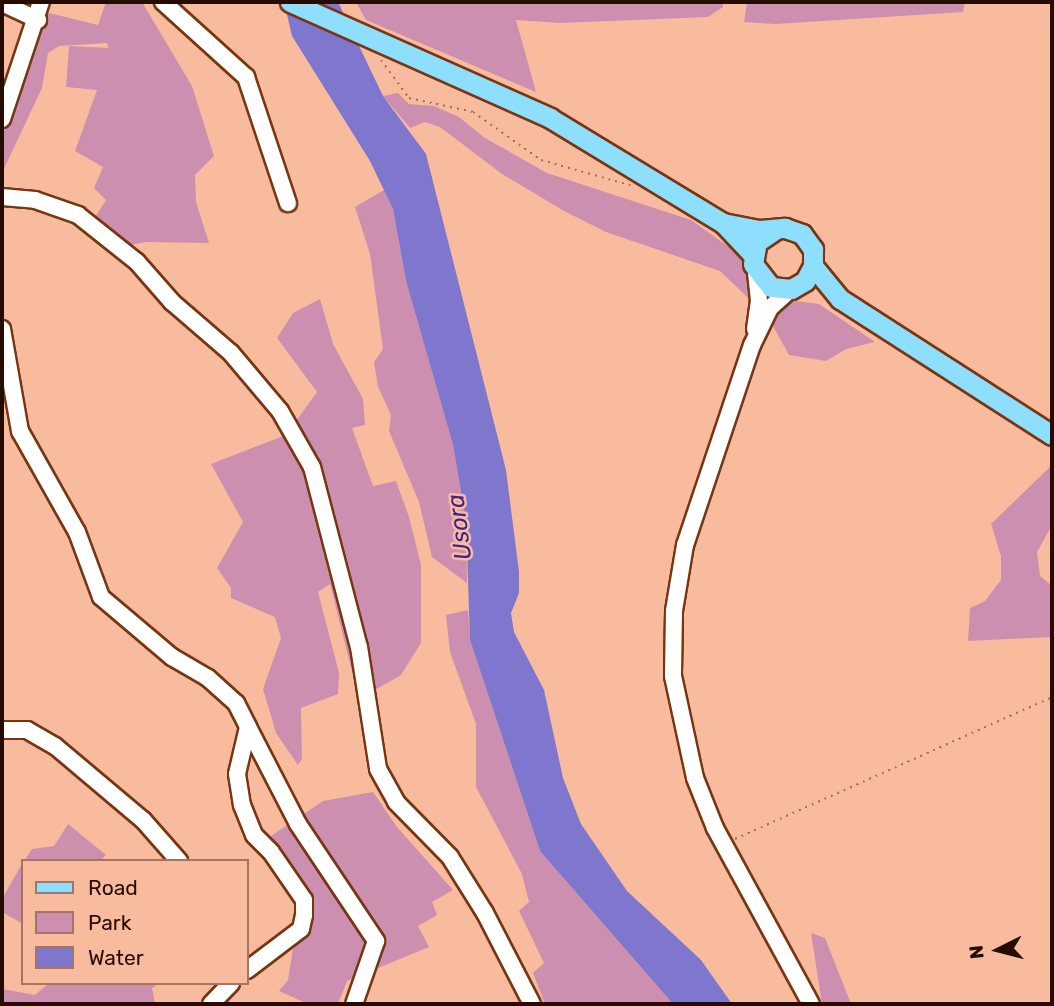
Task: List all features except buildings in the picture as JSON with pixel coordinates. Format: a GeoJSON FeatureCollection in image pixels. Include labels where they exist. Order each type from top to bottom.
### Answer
{"type":"FeatureCollection","features":[{"type":"Feature","properties":{"kind":"main road"},"geometry":{"type":"LineString","coordinates":[[290,2],[523,104],[723,223],[771,288],[795,288],[840,299]]}},
{"type":"Feature","properties":{"kind":"main road"},"geometry":{"type":"LineString","coordinates":[[723,223],[802,234],[813,249],[813,266],[795,288]]}},
{"type":"Feature","properties":{"kind":"main road"},"geometry":{"type":"LineString","coordinates":[[754,264],[762,237],[775,229]]}},
{"type":"Feature","properties":{"kind":"main road"},"geometry":{"type":"LineString","coordinates":[[813,266],[840,299],[1052,435]]}},
{"type":"Feature","properties":{"kind":"main road"},"geometry":{"type":"LineString","coordinates":[[1003,406],[1052,448]]}},
{"type":"Feature","properties":{"kind":"street"},"geometry":{"type":"LineString","coordinates":[[2,119],[38,20],[41,2]]}},
{"type":"Feature","properties":{"kind":"street"},"geometry":{"type":"LineString","coordinates":[[163,2],[246,77],[288,203]]}},
{"type":"Feature","properties":{"kind":"street"},"geometry":{"type":"LineString","coordinates":[[2,3],[38,20]]}},
{"type":"Feature","properties":{"kind":"street"},"geometry":{"type":"LineString","coordinates":[[2,197],[35,200],[78,215],[137,262],[172,302],[231,353],[280,411],[312,467],[359,647],[378,769],[396,802],[450,858],[485,913],[532,1004]]}},
{"type":"Feature","properties":{"kind":"street"},"geometry":{"type":"LineString","coordinates":[[752,345],[759,301],[754,264]]}},
{"type":"Feature","properties":{"kind":"street"},"geometry":{"type":"LineString","coordinates":[[795,288],[770,308],[752,345],[685,545],[674,611],[673,676],[682,728],[695,778],[724,844],[811,1004]]}},
{"type":"Feature","properties":{"kind":"street"},"geometry":{"type":"LineString","coordinates":[[2,329],[20,431],[77,533],[101,597],[172,657],[208,678],[236,704],[298,824],[376,941],[354,1004]]}},
{"type":"Feature","properties":{"kind":"street"},"geometry":{"type":"LineString","coordinates":[[2,431],[20,431]]}},
{"type":"Feature","properties":{"kind":"street"},"geometry":{"type":"LineString","coordinates":[[248,726],[237,774],[242,805],[254,835],[271,852],[304,900],[301,929],[248,969]]}},
{"type":"Feature","properties":{"kind":"street"},"geometry":{"type":"LineString","coordinates":[[2,730],[27,730],[55,746],[144,820],[177,859]]}},
{"type":"Feature","properties":{"kind":"path"},"geometry":{"type":"LineString","coordinates":[[379,58],[409,98],[473,112],[541,160],[639,186]]}},
{"type":"Feature","properties":{"kind":"path"},"geometry":{"type":"LineString","coordinates":[[724,844],[1052,697]]}},
{"type":"Feature","properties":{"kind":"green space"},"geometry":{"type":"Polygon","coordinates":[[[106,2],[142,2],[192,86],[214,156],[195,175],[196,202],[209,243],[146,242],[119,247],[93,220],[106,200],[94,188],[103,167],[75,151],[97,90],[66,87],[69,46],[108,48],[107,43],[59,46],[48,53],[42,88],[2,173],[2,137],[45,12],[98,25],[106,2]]]}},
{"type":"Feature","properties":{"kind":"green space"},"geometry":{"type":"Polygon","coordinates":[[[356,2],[723,2],[723,7],[708,17],[560,23],[516,20],[536,92],[366,20],[356,2]]]}},
{"type":"Feature","properties":{"kind":"green space"},"geometry":{"type":"Polygon","coordinates":[[[747,2],[965,2],[963,12],[776,24],[744,22],[747,2]]]}},
{"type":"Feature","properties":{"kind":"green space"},"geometry":{"type":"Polygon","coordinates":[[[398,93],[409,104],[434,106],[459,117],[485,138],[547,173],[691,220],[750,262],[780,299],[819,304],[875,342],[846,349],[826,361],[789,355],[768,317],[720,271],[606,232],[564,211],[502,174],[440,127],[425,122],[410,128],[383,96],[398,93]]]}},
{"type":"Feature","properties":{"kind":"green space"},"geometry":{"type":"Polygon","coordinates":[[[384,190],[393,209],[406,281],[453,445],[466,521],[467,583],[432,557],[419,502],[389,431],[391,415],[378,387],[374,362],[383,349],[370,254],[355,207],[384,190]]]}},
{"type":"Feature","properties":{"kind":"green space"},"geometry":{"type":"Polygon","coordinates":[[[320,299],[333,344],[363,399],[365,425],[352,428],[373,486],[396,481],[409,517],[421,565],[421,643],[401,675],[359,699],[330,584],[318,592],[339,673],[338,694],[301,708],[302,759],[298,765],[276,733],[263,689],[281,638],[275,617],[231,598],[231,588],[217,568],[243,522],[211,464],[286,435],[317,392],[277,338],[293,313],[320,299]]]}},
{"type":"Feature","properties":{"kind":"green space"},"geometry":{"type":"Polygon","coordinates":[[[1052,465],[1052,525],[1037,552],[1040,576],[1052,586],[1052,637],[968,641],[970,608],[985,601],[1001,580],[1001,556],[991,524],[1052,465]]]}},
{"type":"Feature","properties":{"kind":"green space"},"geometry":{"type":"Polygon","coordinates":[[[468,610],[470,640],[540,851],[673,1004],[545,1004],[533,973],[544,963],[519,911],[529,902],[522,874],[476,787],[476,724],[450,652],[446,615],[468,610]]]}},
{"type":"Feature","properties":{"kind":"green space"},"geometry":{"type":"Polygon","coordinates":[[[373,792],[397,827],[453,890],[432,902],[437,915],[418,926],[429,947],[347,981],[338,1004],[308,1004],[279,991],[288,980],[297,923],[296,895],[291,874],[268,838],[323,801],[373,792]]]}},
{"type":"Feature","properties":{"kind":"green space"},"geometry":{"type":"Polygon","coordinates":[[[68,824],[106,855],[102,859],[25,859],[32,849],[54,846],[68,824]]]}},
{"type":"Feature","properties":{"kind":"green space"},"geometry":{"type":"Polygon","coordinates":[[[21,866],[21,923],[2,912],[2,899],[21,866]]]}},
{"type":"Feature","properties":{"kind":"green space"},"geometry":{"type":"Polygon","coordinates":[[[811,933],[825,938],[851,1004],[822,1004],[811,933]]]}},
{"type":"Feature","properties":{"kind":"green space"},"geometry":{"type":"Polygon","coordinates":[[[47,985],[157,985],[152,988],[155,1004],[2,1004],[2,989],[35,995],[47,985]]]}},
{"type":"Feature","properties":{"kind":"water"},"geometry":{"type":"Polygon","coordinates":[[[284,2],[338,2],[383,96],[426,154],[506,470],[519,572],[519,593],[511,613],[514,632],[544,690],[563,778],[581,824],[627,891],[701,960],[732,1004],[673,1004],[540,851],[470,640],[466,521],[453,445],[406,281],[393,209],[370,161],[292,36],[284,2]]]}},
{"type":"Feature","properties":{"kind":"water label","name":"Usora"},"geometry":{"type":"Point","coordinates":[460,527]}}]}
